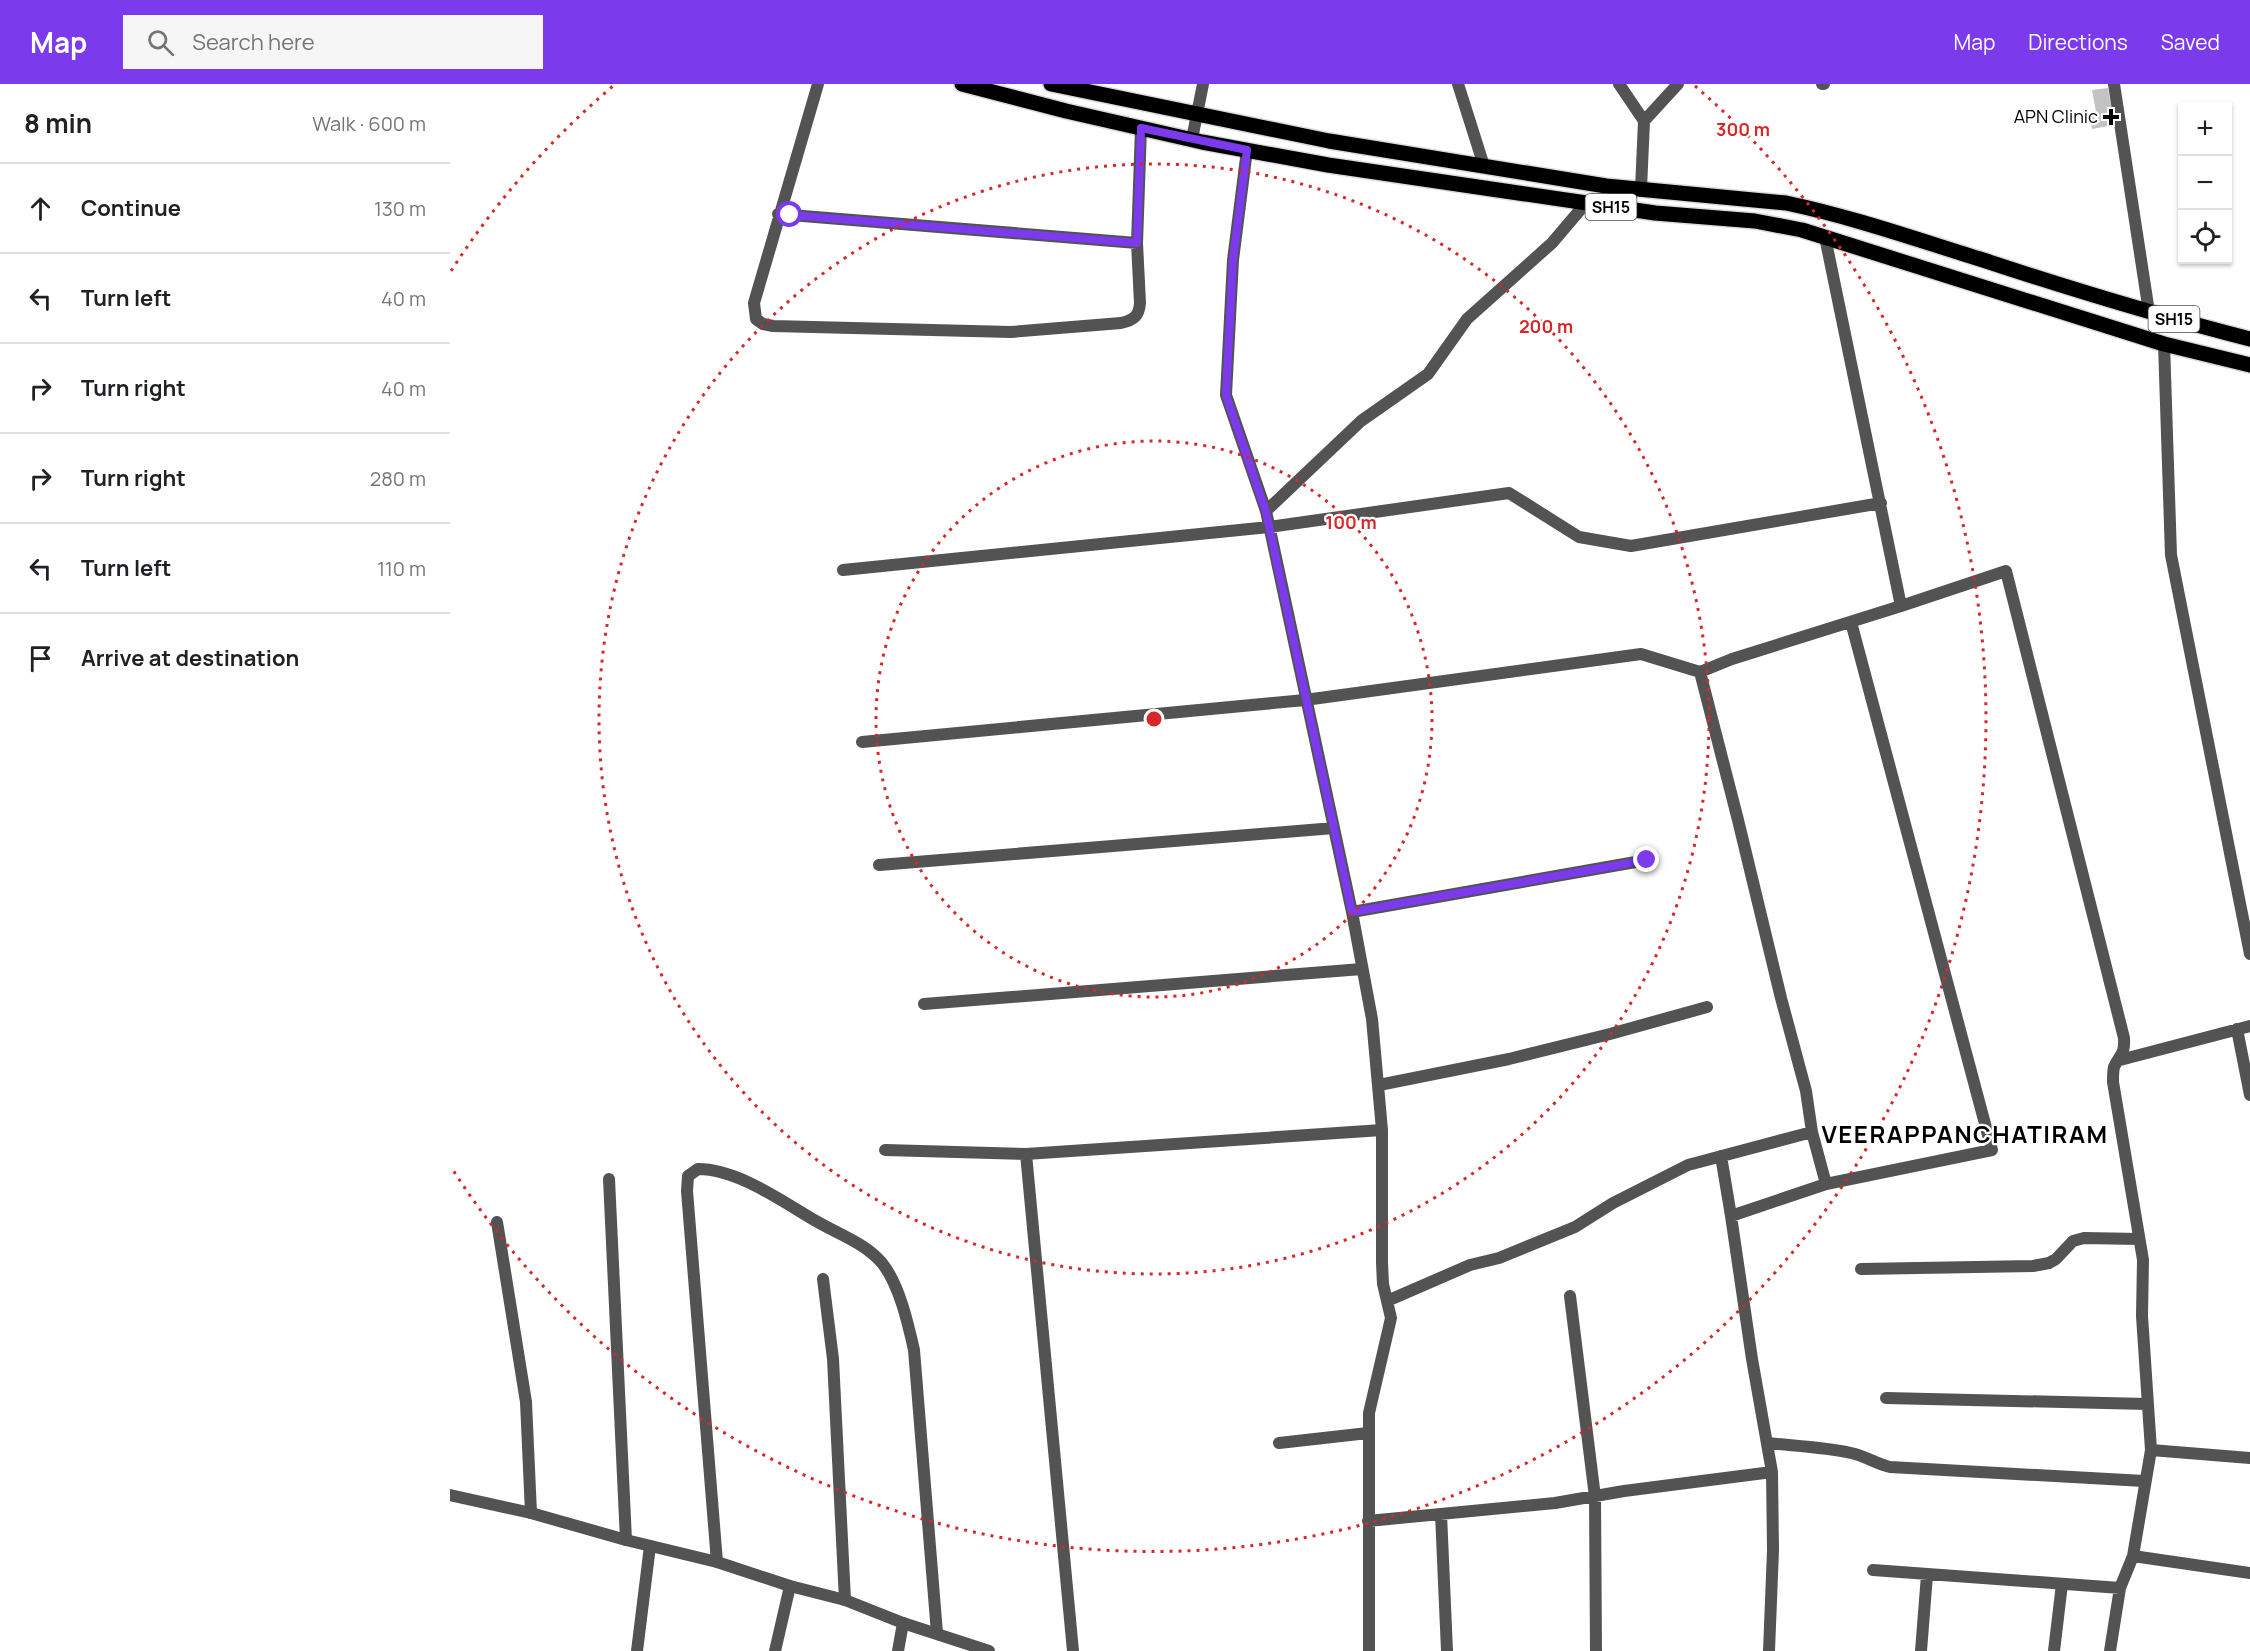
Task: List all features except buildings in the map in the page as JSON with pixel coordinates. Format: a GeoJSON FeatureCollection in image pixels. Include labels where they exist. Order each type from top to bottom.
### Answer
{"type":"FeatureCollection","features":[{"type":"Feature","properties":{"kind":"main road","name":"SH15"},"geometry":{"type":"LineString","coordinates":[[962,84],[1141,128],[1339,167],[1655,213],[1755,221],[1802,230],[2164,344],[2250,365]]}},
{"type":"Feature","properties":{"kind":"main road","name":"SH15"},"geometry":{"type":"LineString","coordinates":[[1051,84],[1329,141],[1606,186],[1785,203],[1866,224],[2149,312],[2250,339]]}},
{"type":"Feature","properties":{"kind":"street"},"geometry":{"type":"LineString","coordinates":[[818,84],[778,214],[754,303],[756,319],[763,324],[1011,332],[1121,323],[1135,318],[1139,313],[1137,243],[1141,128]]}},
{"type":"Feature","properties":{"kind":"street"},"geometry":{"type":"LineString","coordinates":[[1192,139],[1203,84]]}},
{"type":"Feature","properties":{"kind":"street"},"geometry":{"type":"LineString","coordinates":[[1458,84],[1484,166]]}},
{"type":"Feature","properties":{"kind":"street"},"geometry":{"type":"LineString","coordinates":[[1619,84],[1644,121],[1641,189]]}},
{"type":"Feature","properties":{"kind":"street"},"geometry":{"type":"LineString","coordinates":[[1644,121],[1678,84]]}},
{"type":"Feature","properties":{"kind":"street"},"geometry":{"type":"LineString","coordinates":[[2114,84],[2149,312]]}},
{"type":"Feature","properties":{"kind":"street"},"geometry":{"type":"LineString","coordinates":[[1247,150],[1233,260],[1226,395],[1266,512],[1352,912],[1372,1019],[1379,1085],[1382,1130],[1382,1263],[1391,1318],[1369,1413],[1369,1651]]}},
{"type":"Feature","properties":{"kind":"street"},"geometry":{"type":"LineString","coordinates":[[1266,512],[1361,422],[1428,374],[1467,319],[1552,243],[1586,203]]}},
{"type":"Feature","properties":{"kind":"street"},"geometry":{"type":"LineString","coordinates":[[778,214],[1137,243]]}},
{"type":"Feature","properties":{"kind":"street"},"geometry":{"type":"LineString","coordinates":[[1825,237],[1901,606]]}},
{"type":"Feature","properties":{"kind":"street"},"geometry":{"type":"LineString","coordinates":[[2164,344],[2171,555],[2250,954]]}},
{"type":"Feature","properties":{"kind":"street"},"geometry":{"type":"LineString","coordinates":[[843,570],[1269,527],[1509,493],[1579,537],[1631,546],[1881,503]]}},
{"type":"Feature","properties":{"kind":"street"},"geometry":{"type":"LineString","coordinates":[[862,742],[1305,700],[1641,654],[1700,672],[1732,659],[2006,571],[2124,1038],[2124,1048],[2114,1067],[2113,1082],[2143,1260],[2142,1317],[2151,1450],[2133,1556],[2120,1588],[2110,1651]]}},
{"type":"Feature","properties":{"kind":"street"},"geometry":{"type":"LineString","coordinates":[[1731,1215],[1826,1184],[1992,1150],[1851,622]]}},
{"type":"Feature","properties":{"kind":"street"},"geometry":{"type":"LineString","coordinates":[[1700,672],[1780,998],[1806,1092],[1812,1132],[1826,1184]]}},
{"type":"Feature","properties":{"kind":"street"},"geometry":{"type":"LineString","coordinates":[[879,865],[1334,828]]}},
{"type":"Feature","properties":{"kind":"street"},"geometry":{"type":"LineString","coordinates":[[1352,912],[1647,860]]}},
{"type":"Feature","properties":{"kind":"street"},"geometry":{"type":"LineString","coordinates":[[924,1004],[1362,969]]}},
{"type":"Feature","properties":{"kind":"street"},"geometry":{"type":"LineString","coordinates":[[1379,1085],[1509,1059],[1707,1007]]}},
{"type":"Feature","properties":{"kind":"street"},"geometry":{"type":"LineString","coordinates":[[2120,1059],[2250,1026]]}},
{"type":"Feature","properties":{"kind":"street"},"geometry":{"type":"LineString","coordinates":[[2237,1029],[2250,1095]]}},
{"type":"Feature","properties":{"kind":"street"},"geometry":{"type":"LineString","coordinates":[[885,1150],[1026,1154],[1382,1130]]}},
{"type":"Feature","properties":{"kind":"street"},"geometry":{"type":"LineString","coordinates":[[1387,1301],[1470,1265],[1499,1258],[1575,1227],[1613,1203],[1688,1165],[1812,1132]]}},
{"type":"Feature","properties":{"kind":"street"},"geometry":{"type":"LineString","coordinates":[[1026,1154],[1073,1651]]}},
{"type":"Feature","properties":{"kind":"street"},"geometry":{"type":"LineString","coordinates":[[1721,1156],[1772,1472],[1773,1550],[1769,1651]]}},
{"type":"Feature","properties":{"kind":"street"},"geometry":{"type":"LineString","coordinates":[[717,1562],[687,1191],[688,1176],[698,1169],[714,1172],[763,1189],[860,1245],[883,1265],[892,1280],[914,1350],[937,1633]]}},
{"type":"Feature","properties":{"kind":"street"},"geometry":{"type":"LineString","coordinates":[[609,1179],[626,1540]]}},
{"type":"Feature","properties":{"kind":"street"},"geometry":{"type":"LineString","coordinates":[[497,1222],[526,1402],[531,1513]]}},
{"type":"Feature","properties":{"kind":"street"},"geometry":{"type":"LineString","coordinates":[[1861,1269],[2033,1266],[2049,1263],[2073,1241],[2084,1238],[2139,1239]]}},
{"type":"Feature","properties":{"kind":"street"},"geometry":{"type":"LineString","coordinates":[[823,1279],[833,1359],[844,1600]]}},
{"type":"Feature","properties":{"kind":"street"},"geometry":{"type":"LineString","coordinates":[[1570,1296],[1595,1497],[1596,1651]]}},
{"type":"Feature","properties":{"kind":"street"},"geometry":{"type":"LineString","coordinates":[[1886,1398],[2147,1404]]}},
{"type":"Feature","properties":{"kind":"street"},"geometry":{"type":"LineString","coordinates":[[1279,1443],[1368,1433]]}},
{"type":"Feature","properties":{"kind":"street"},"geometry":{"type":"LineString","coordinates":[[1767,1443],[1849,1452],[1867,1456],[1876,1464],[1890,1467],[2144,1481]]}},
{"type":"Feature","properties":{"kind":"street"},"geometry":{"type":"LineString","coordinates":[[2151,1450],[2250,1458]]}},
{"type":"Feature","properties":{"kind":"street"},"geometry":{"type":"LineString","coordinates":[[1368,1521],[1595,1497],[1624,1491],[1772,1472]]}},
{"type":"Feature","properties":{"kind":"street"},"geometry":{"type":"LineString","coordinates":[[450,1495],[531,1513],[626,1540],[717,1562],[790,1586],[844,1600],[903,1623],[990,1651]]}},
{"type":"Feature","properties":{"kind":"street"},"geometry":{"type":"LineString","coordinates":[[1441,1514],[1447,1651]]}},
{"type":"Feature","properties":{"kind":"street"},"geometry":{"type":"LineString","coordinates":[[637,1651],[650,1546]]}},
{"type":"Feature","properties":{"kind":"street"},"geometry":{"type":"LineString","coordinates":[[2133,1556],[2250,1573]]}},
{"type":"Feature","properties":{"kind":"street"},"geometry":{"type":"LineString","coordinates":[[1873,1570],[2120,1588]]}},
{"type":"Feature","properties":{"kind":"street"},"geometry":{"type":"LineString","coordinates":[[1921,1651],[1927,1575]]}},
{"type":"Feature","properties":{"kind":"street"},"geometry":{"type":"LineString","coordinates":[[2054,1651],[2062,1584]]}},
{"type":"Feature","properties":{"kind":"street"},"geometry":{"type":"LineString","coordinates":[[775,1651],[790,1586]]}},
{"type":"Feature","properties":{"kind":"street"},"geometry":{"type":"LineString","coordinates":[[898,1651],[903,1623]]}},
{"type":"Feature","properties":{"kind":"place","name":"APN Clinic"},"geometry":{"type":"Point","coordinates":[2111,117]}},
{"type":"Feature","properties":{"kind":"district","name":"VEERAPPANCHATIRAM"},"geometry":{"type":"Point","coordinates":[1965,1135]}},
{"type":"Feature","properties":{"kind":"route"},"geometry":{"type":"LineString","coordinates":[[790,215],[1137,243],[1141,128],[1247,150],[1233,260],[1226,395],[1266,512],[1352,912],[1647,860]]}}]}
